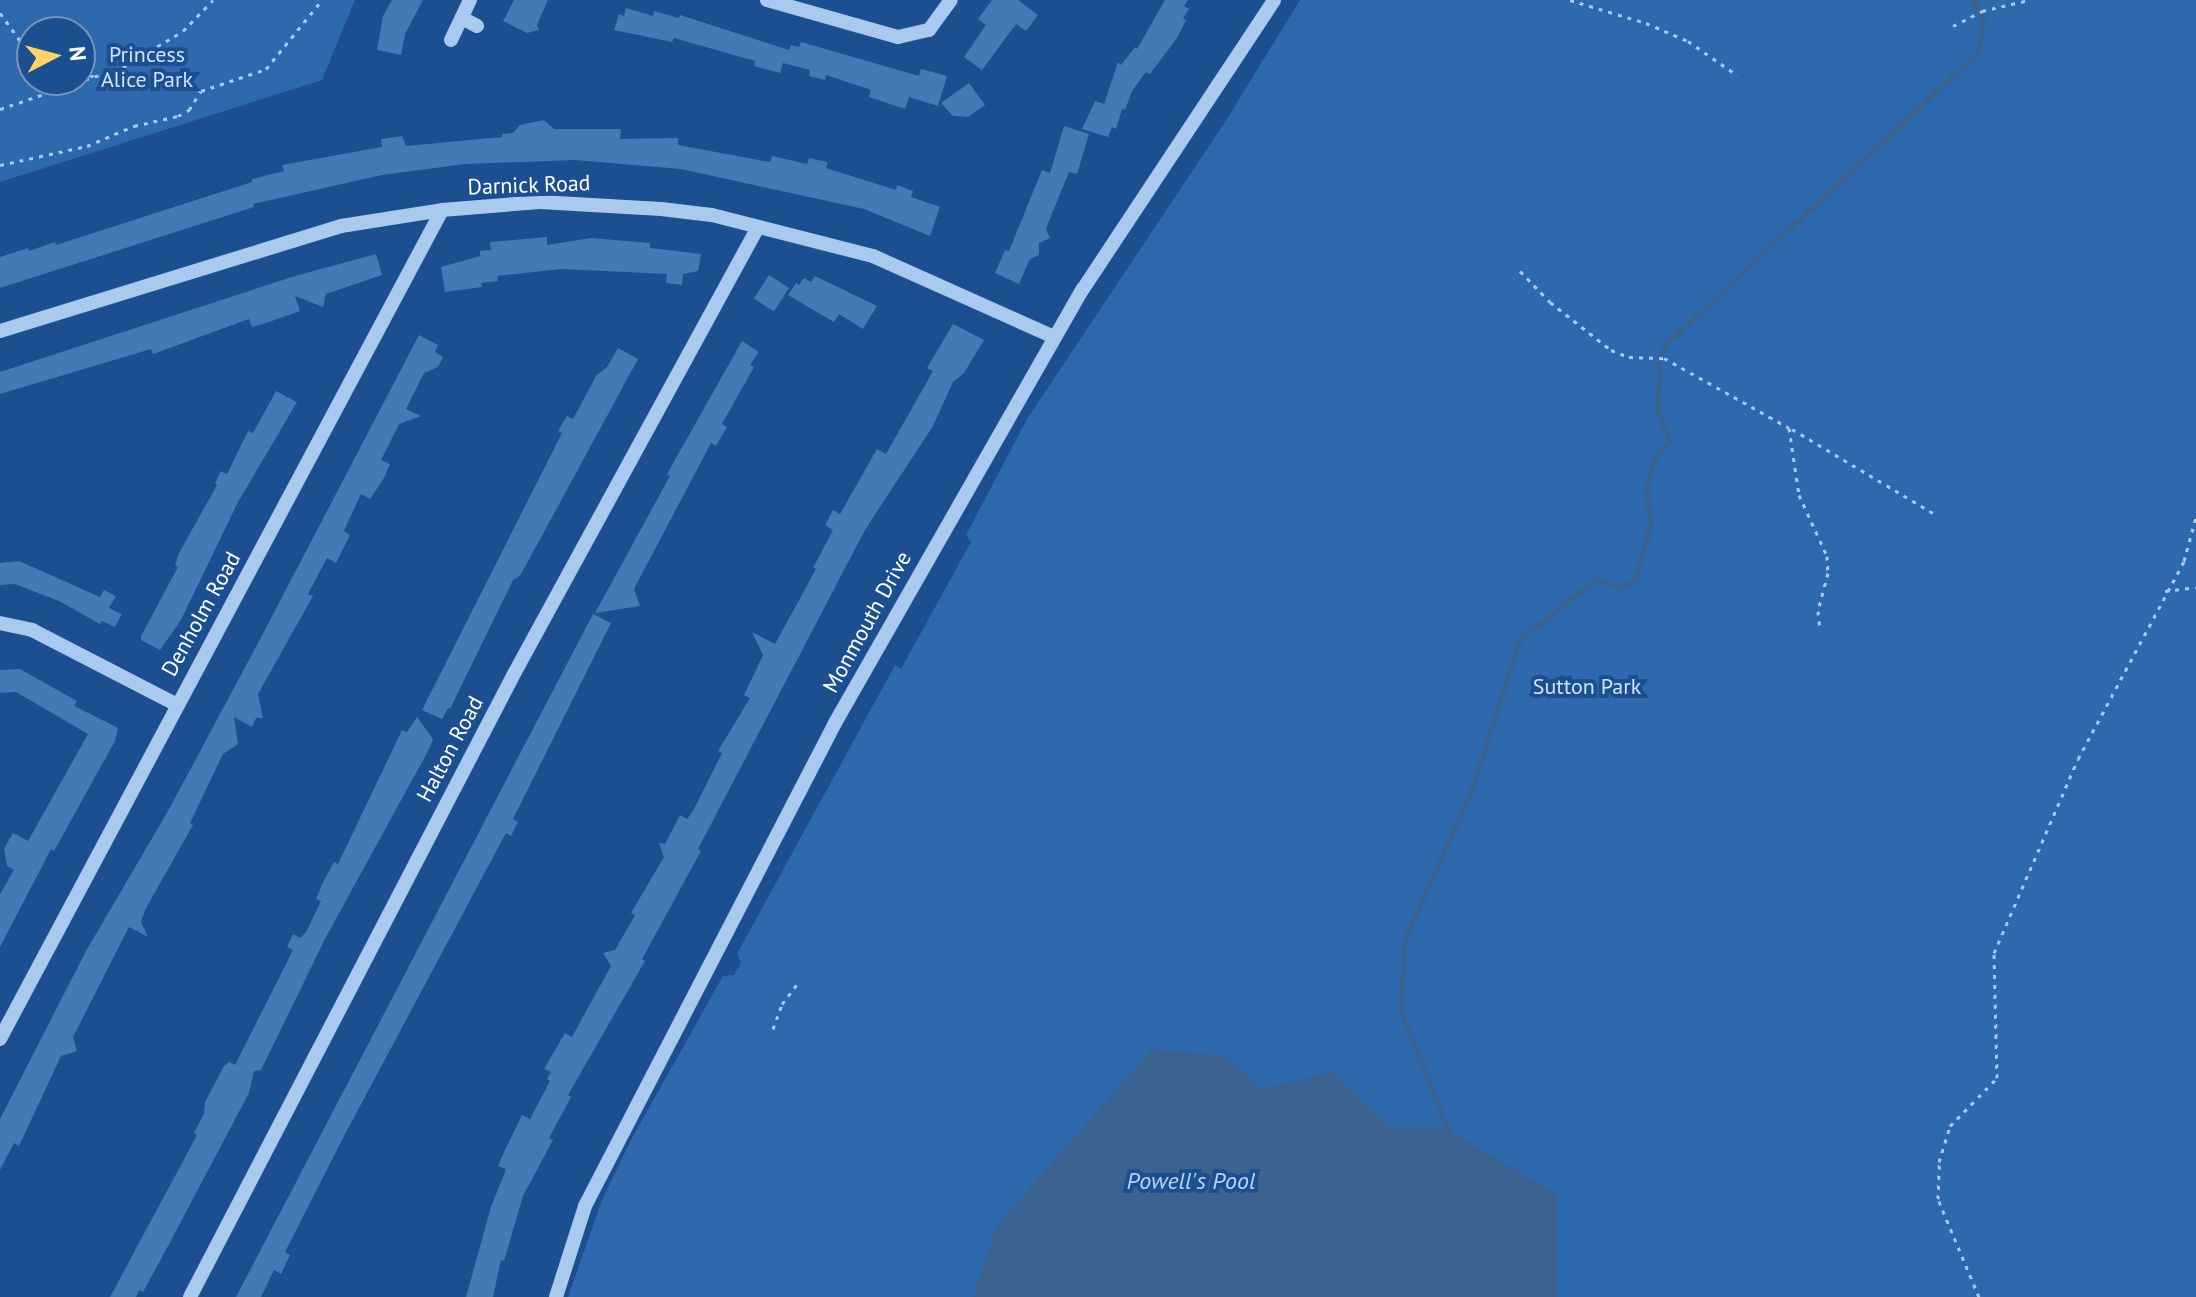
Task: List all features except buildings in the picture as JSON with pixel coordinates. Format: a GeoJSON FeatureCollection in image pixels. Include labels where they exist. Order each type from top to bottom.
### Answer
{"type":"FeatureCollection","features":[{"type":"Feature","properties":{"kind":"street"},"geometry":{"type":"LineString","coordinates":[[451,40],[470,0]]}},
{"type":"Feature","properties":{"kind":"street"},"geometry":{"type":"LineString","coordinates":[[767,0],[898,37],[929,30],[951,0]]}},
{"type":"Feature","properties":{"kind":"street","name":"Monmouth Drive"},"geometry":{"type":"LineString","coordinates":[[556,1297],[585,1206],[835,723],[1054,337],[1274,0]]}},
{"type":"Feature","properties":{"kind":"street"},"geometry":{"type":"LineString","coordinates":[[462,18],[477,26]]}},
{"type":"Feature","properties":{"kind":"street","name":"Darnick Road"},"geometry":{"type":"LineString","coordinates":[[0,331],[319,231],[442,210],[573,203],[674,210],[873,256],[1054,337]]}},
{"type":"Feature","properties":{"kind":"street","name":"Denholm Road"},"geometry":{"type":"LineString","coordinates":[[0,1039],[442,210]]}},
{"type":"Feature","properties":{"kind":"street","name":"Halton Road"},"geometry":{"type":"LineString","coordinates":[[190,1297],[515,672],[758,227]]}},
{"type":"Feature","properties":{"kind":"street"},"geometry":{"type":"LineString","coordinates":[[0,623],[32,630],[177,705]]}},
{"type":"Feature","properties":{"kind":"path"},"geometry":{"type":"LineString","coordinates":[[96,77],[158,49],[183,31],[213,0]]}},
{"type":"Feature","properties":{"kind":"path"},"geometry":{"type":"LineString","coordinates":[[0,165],[87,146],[134,126],[178,116],[189,110],[201,91],[266,69],[322,0]]}},
{"type":"Feature","properties":{"kind":"path"},"geometry":{"type":"LineString","coordinates":[[1570,0],[1646,23],[1688,41],[1737,75]]}},
{"type":"Feature","properties":{"kind":"path"},"geometry":{"type":"LineString","coordinates":[[1953,26],[1982,11],[2029,0]]}},
{"type":"Feature","properties":{"kind":"path"},"geometry":{"type":"LineString","coordinates":[[0,13],[16,35]]}},
{"type":"Feature","properties":{"kind":"path"},"geometry":{"type":"LineString","coordinates":[[0,109],[39,96]]}},
{"type":"Feature","properties":{"kind":"path"},"geometry":{"type":"LineString","coordinates":[[1520,271],[1550,302],[1611,350],[1629,357],[1664,358],[1936,515]]}},
{"type":"Feature","properties":{"kind":"path"},"geometry":{"type":"LineString","coordinates":[[1789,428],[1799,495],[1827,556],[1828,573],[1818,611],[1820,629]]}},
{"type":"Feature","properties":{"kind":"path"},"geometry":{"type":"LineString","coordinates":[[1979,1297],[1938,1199],[1939,1162],[1950,1126],[1997,1078],[1994,953],[2078,759],[2165,591],[2184,561],[2196,517]]}},
{"type":"Feature","properties":{"kind":"path"},"geometry":{"type":"LineString","coordinates":[[2165,591],[2196,587]]}},
{"type":"Feature","properties":{"kind":"path"},"geometry":{"type":"LineString","coordinates":[[773,1029],[782,1004],[797,984]]}},
{"type":"Feature","properties":{"kind":"green space","name":"Princess Alice Park"},"geometry":{"type":"Polygon","coordinates":[[[0,0],[355,0],[322,80],[0,182],[0,0]]]}},
{"type":"Feature","properties":{"kind":"green space","name":"Sutton Park"},"geometry":{"type":"Polygon","coordinates":[[[1300,0],[2196,0],[2196,1297],[568,1297],[602,1200],[632,1138],[723,976],[734,975],[741,962],[737,954],[895,665],[901,669],[971,542],[966,535],[1027,419],[1225,122],[1300,0]]]}},
{"type":"Feature","properties":{"kind":"water","name":"Powell's Pool"},"geometry":{"type":"Polygon","coordinates":[[[1152,1049],[1224,1056],[1262,1089],[1333,1072],[1390,1127],[1448,1130],[1557,1195],[1557,1297],[973,1297],[997,1225],[1152,1049]]]}},
{"type":"Feature","properties":{"kind":"waterway"},"geometry":{"type":"LineString","coordinates":[[1448,1130],[1401,1011],[1404,941],[1472,789],[1520,639],[1596,579],[1622,588],[1635,579],[1651,523],[1646,492],[1654,459],[1669,441],[1658,411],[1659,360],[1665,345],[1979,51],[1983,19],[1973,0]]}}]}
